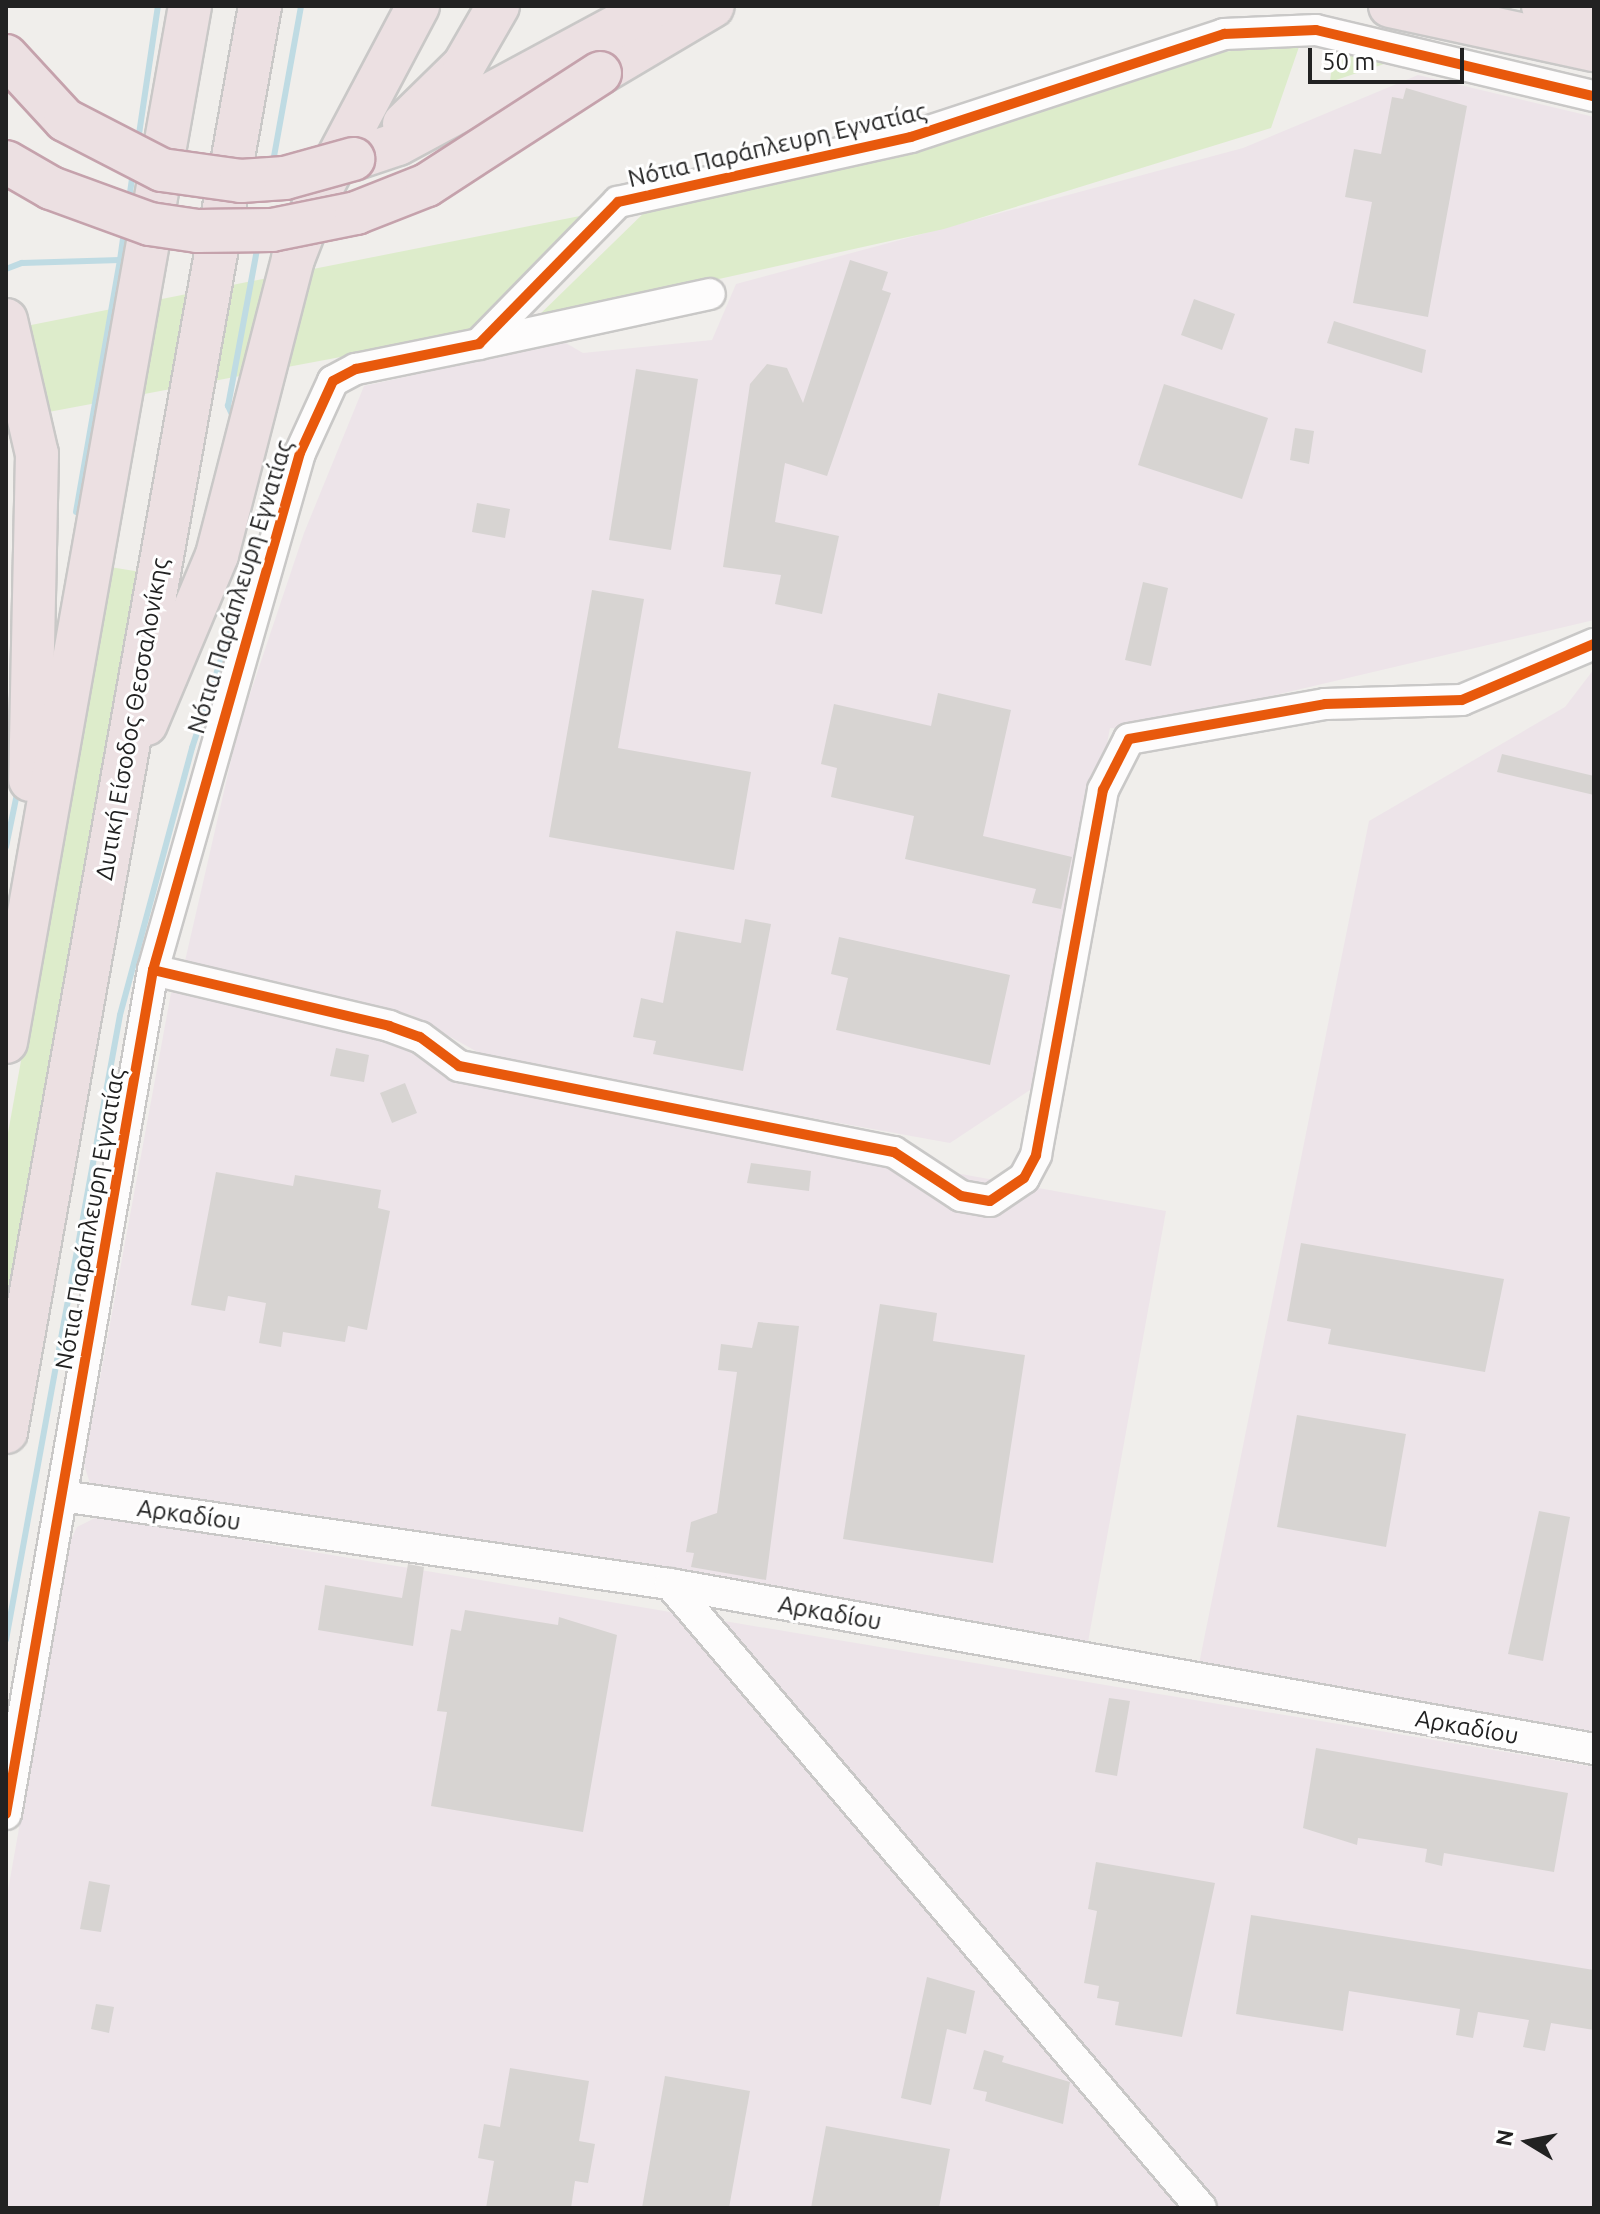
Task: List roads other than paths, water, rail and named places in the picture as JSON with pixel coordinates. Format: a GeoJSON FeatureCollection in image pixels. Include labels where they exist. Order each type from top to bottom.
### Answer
{"type":"FeatureCollection","features":[{"type":"Feature","properties":{"kind":"highway"},"geometry":{"type":"LineString","coordinates":[[6,1042],[190,6]]}},
{"type":"Feature","properties":{"kind":"highway","name":"Δυτική Είσοδος Θεσσαλονίκης"},"geometry":{"type":"LineString","coordinates":[[6,1432],[260,6]]}},
{"type":"Feature","properties":{"kind":"highway"},"geometry":{"type":"LineString","coordinates":[[123,772],[217,555],[293,259],[318,195],[418,6]]}},
{"type":"Feature","properties":{"kind":"highway"},"geometry":{"type":"LineString","coordinates":[[353,159],[434,99],[464,65],[498,6]]}},
{"type":"Feature","properties":{"kind":"highway"},"geometry":{"type":"LineString","coordinates":[[6,56],[65,120],[162,170],[241,181],[285,178],[398,144],[654,6]]}},
{"type":"Feature","properties":{"kind":"highway"},"geometry":{"type":"LineString","coordinates":[[6,162],[51,188],[150,224],[197,231],[272,230],[356,213],[427,185],[600,73],[713,6]]}},
{"type":"Feature","properties":{"kind":"highway"},"geometry":{"type":"LineString","coordinates":[[1390,6],[1594,50]]}},
{"type":"Feature","properties":{"kind":"highway"},"geometry":{"type":"LineString","coordinates":[[1543,6],[1594,16]]}},
{"type":"Feature","properties":{"kind":"highway"},"geometry":{"type":"LineString","coordinates":[[6,320],[37,454],[36,676],[18,977]]}},
{"type":"Feature","properties":{"kind":"street","name":"Νότια Παράπλευρη Εγνατίας"},"geometry":{"type":"LineString","coordinates":[[6,1814],[153,970],[215,734],[300,453],[324,395],[348,371],[479,344],[618,202],[911,137],[1224,34],[1316,30],[1594,96]]}},
{"type":"Feature","properties":{"kind":"street"},"geometry":{"type":"LineString","coordinates":[[479,344],[710,294]]}},
{"type":"Feature","properties":{"kind":"street"},"geometry":{"type":"LineString","coordinates":[[153,970],[389,1026],[420,1037],[459,1066],[894,1152],[961,1196],[990,1201],[1024,1178],[1036,1155],[1103,790],[1129,739],[1325,704],[1462,700],[1594,644]]}},
{"type":"Feature","properties":{"kind":"street","name":"Αρκαδίου"},"geometry":{"type":"LineString","coordinates":[[62,1496],[670,1584],[1594,1749]]}},
{"type":"Feature","properties":{"kind":"street"},"geometry":{"type":"LineString","coordinates":[[670,1584],[1201,2208]]}},
{"type":"Feature","properties":{"kind":"waterway"},"geometry":{"type":"LineString","coordinates":[[138,141],[158,6]]}},
{"type":"Feature","properties":{"kind":"waterway"},"geometry":{"type":"LineString","coordinates":[[273,162],[301,6]]}},
{"type":"Feature","properties":{"kind":"waterway"},"geometry":{"type":"LineString","coordinates":[[129,200],[133,171]]}},
{"type":"Feature","properties":{"kind":"waterway"},"geometry":{"type":"LineString","coordinates":[[6,269],[22,263],[120,260],[124,231]]}},
{"type":"Feature","properties":{"kind":"waterway"},"geometry":{"type":"LineString","coordinates":[[235,421],[228,406],[258,244]]}},
{"type":"Feature","properties":{"kind":"waterway"},"geometry":{"type":"LineString","coordinates":[[76,512],[120,260]]}},
{"type":"Feature","properties":{"kind":"waterway"},"geometry":{"type":"LineString","coordinates":[[6,1640],[120,1015],[192,748],[258,546]]}},
{"type":"Feature","properties":{"kind":"waterway"},"geometry":{"type":"LineString","coordinates":[[6,847],[18,789]]}}]}
